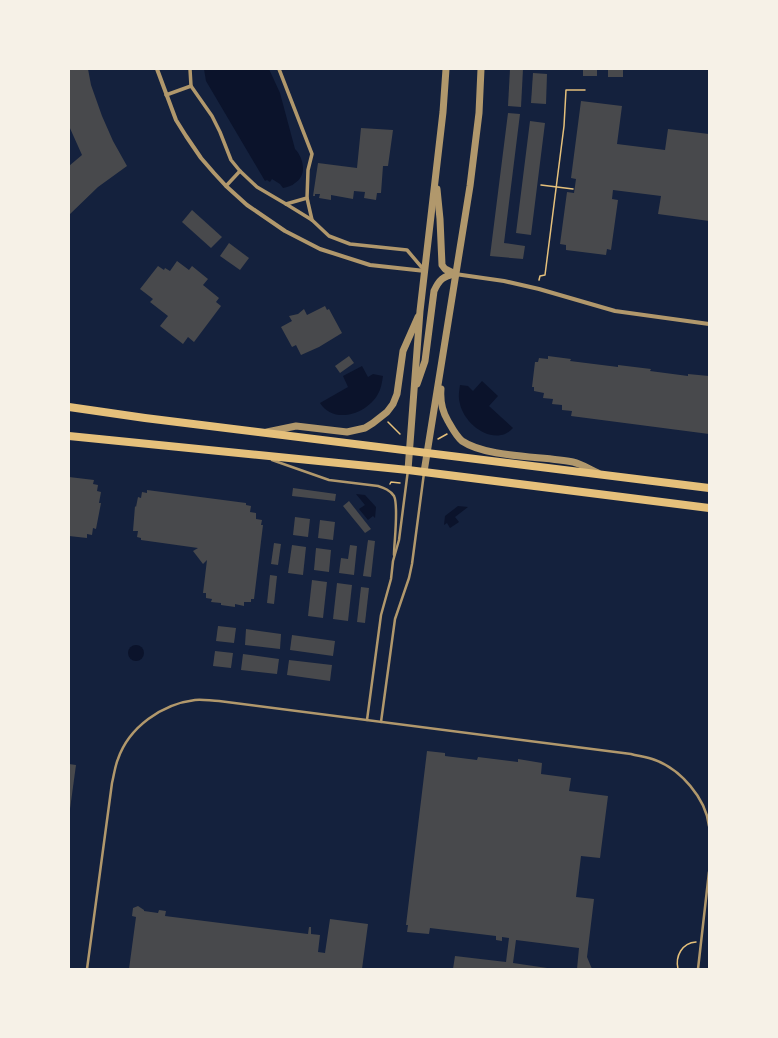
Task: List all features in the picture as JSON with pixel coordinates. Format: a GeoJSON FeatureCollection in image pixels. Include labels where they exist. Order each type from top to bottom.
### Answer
{"type":"FeatureCollection","features":[{"type":"Feature","properties":{"kind":"main road"},"geometry":{"type":"LineString","coordinates":[[69,407],[263,433],[709,488]]}},
{"type":"Feature","properties":{"kind":"main road"},"geometry":{"type":"LineString","coordinates":[[69,436],[408,470],[709,508]]}},
{"type":"Feature","properties":{"kind":"street"},"geometry":{"type":"LineString","coordinates":[[157,69],[176,120],[186,136],[201,158],[226,186],[247,205],[285,231],[320,249],[370,265],[425,271]]}},
{"type":"Feature","properties":{"kind":"street"},"geometry":{"type":"LineString","coordinates":[[190,69],[192,86],[212,116],[220,132],[230,160],[257,187],[312,220],[329,236],[350,244],[407,250],[425,271]]}},
{"type":"Feature","properties":{"kind":"street"},"geometry":{"type":"LineString","coordinates":[[280,69],[312,154],[308,170],[307,198],[312,220]]}},
{"type":"Feature","properties":{"kind":"street"},"geometry":{"type":"LineString","coordinates":[[408,470],[420,311],[436,175],[446,69]]}},
{"type":"Feature","properties":{"kind":"street"},"geometry":{"type":"LineString","coordinates":[[424,472],[470,186],[478,120],[481,69]]}},
{"type":"Feature","properties":{"kind":"street"},"geometry":{"type":"LineString","coordinates":[[166,95],[192,86]]}},
{"type":"Feature","properties":{"kind":"street"},"geometry":{"type":"LineString","coordinates":[[226,186],[240,171]]}},
{"type":"Feature","properties":{"kind":"street"},"geometry":{"type":"LineString","coordinates":[[436,175],[442,265],[445,269],[455,274],[540,288],[615,311],[709,324]]}},
{"type":"Feature","properties":{"kind":"street"},"geometry":{"type":"LineString","coordinates":[[286,204],[307,198]]}},
{"type":"Feature","properties":{"kind":"street"},"geometry":{"type":"LineString","coordinates":[[414,394],[425,361],[434,291],[442,278],[455,274]]}},
{"type":"Feature","properties":{"kind":"street"},"geometry":{"type":"LineString","coordinates":[[263,433],[296,426],[347,432],[365,428],[373,423],[387,412],[397,394],[403,351],[420,311]]}},
{"type":"Feature","properties":{"kind":"street"},"geometry":{"type":"LineString","coordinates":[[442,357],[441,403],[446,418],[456,435],[461,440],[479,448],[491,451],[575,462],[600,474]]}},
{"type":"Feature","properties":{"kind":"lane"},"geometry":{"type":"LineString","coordinates":[[262,456],[330,480],[385,488],[394,495],[396,510],[391,579],[381,615],[367,720]]}},
{"type":"Feature","properties":{"kind":"lane"},"geometry":{"type":"LineString","coordinates":[[393,561],[399,540],[408,470]]}},
{"type":"Feature","properties":{"kind":"lane"},"geometry":{"type":"LineString","coordinates":[[381,722],[395,619],[409,578],[412,564],[424,472]]}},
{"type":"Feature","properties":{"kind":"lane"},"geometry":{"type":"LineString","coordinates":[[87,969],[112,783],[118,758],[129,738],[149,718],[168,708],[195,700],[220,701],[630,754],[654,760],[669,767],[690,784],[702,804],[709,826]]}},
{"type":"Feature","properties":{"kind":"lane"},"geometry":{"type":"LineString","coordinates":[[698,969],[709,872]]}},
{"type":"Feature","properties":{"kind":"path"},"geometry":{"type":"LineString","coordinates":[[539,280],[540,276],[545,275],[564,126],[566,90],[585,90]]}},
{"type":"Feature","properties":{"kind":"path"},"geometry":{"type":"LineString","coordinates":[[541,185],[573,189]]}},
{"type":"Feature","properties":{"kind":"path"},"geometry":{"type":"LineString","coordinates":[[385,420],[400,434]]}},
{"type":"Feature","properties":{"kind":"path"},"geometry":{"type":"LineString","coordinates":[[438,438],[450,432]]}},
{"type":"Feature","properties":{"kind":"path"},"geometry":{"type":"LineString","coordinates":[[390,486],[391,482],[402,484]]}},
{"type":"Feature","properties":{"kind":"path"},"geometry":{"type":"LineString","coordinates":[[678,969],[676,961],[682,948],[693,942],[701,942]]}},
{"type":"Feature","properties":{"kind":"water"},"geometry":{"type":"Polygon","coordinates":[[[204,69],[269,69],[280,93],[295,149],[302,161],[303,171],[299,180],[294,184],[283,188],[272,179],[270,182],[267,180],[265,181],[206,81],[204,69]]]}},
{"type":"Feature","properties":{"kind":"water"},"geometry":{"type":"Polygon","coordinates":[[[362,366],[368,377],[373,374],[383,376],[380,390],[373,401],[359,411],[350,414],[333,414],[326,410],[320,403],[348,387],[343,376],[362,366]]]}},
{"type":"Feature","properties":{"kind":"water"},"geometry":{"type":"Polygon","coordinates":[[[482,381],[498,396],[489,406],[513,428],[506,434],[491,435],[483,432],[471,423],[462,411],[459,399],[460,385],[468,386],[473,391],[482,381]]]}},
{"type":"Feature","properties":{"kind":"water"},"geometry":{"type":"Polygon","coordinates":[[[356,494],[365,495],[376,507],[375,518],[373,516],[368,520],[359,509],[365,505],[356,494]]]}},
{"type":"Feature","properties":{"kind":"water"},"geometry":{"type":"Polygon","coordinates":[[[458,506],[468,507],[455,517],[459,522],[450,528],[447,523],[444,525],[445,516],[458,506]]]}},
{"type":"Feature","properties":{"kind":"water"},"geometry":{"type":"Polygon","coordinates":[[[136,645],[142,647],[144,653],[142,659],[136,661],[130,659],[128,653],[130,647],[136,645]]]}},
{"type":"Feature","properties":{"kind":"building"},"geometry":{"type":"Polygon","coordinates":[[[69,69],[88,69],[91,85],[102,116],[113,141],[127,166],[98,187],[69,215],[69,166],[82,155],[69,126],[69,69]]]}},
{"type":"Feature","properties":{"kind":"building"},"geometry":{"type":"Polygon","coordinates":[[[510,69],[523,69],[521,107],[508,106],[510,69]]]}},
{"type":"Feature","properties":{"kind":"building"},"geometry":{"type":"Polygon","coordinates":[[[583,69],[597,69],[597,76],[583,76],[583,69]]]}},
{"type":"Feature","properties":{"kind":"building"},"geometry":{"type":"Polygon","coordinates":[[[608,69],[623,69],[623,77],[608,77],[608,69]]]}},
{"type":"Feature","properties":{"kind":"building"},"geometry":{"type":"Polygon","coordinates":[[[533,73],[547,74],[546,104],[531,103],[533,73]]]}},
{"type":"Feature","properties":{"kind":"building"},"geometry":{"type":"Polygon","coordinates":[[[581,101],[622,106],[617,144],[665,150],[668,129],[709,134],[709,221],[658,214],[661,196],[613,190],[612,199],[618,200],[611,250],[607,249],[606,255],[566,250],[566,245],[560,244],[567,192],[574,193],[576,179],[571,178],[581,101]]]}},
{"type":"Feature","properties":{"kind":"building"},"geometry":{"type":"Polygon","coordinates":[[[508,113],[520,114],[504,243],[525,246],[523,259],[490,256],[508,113]]]}},
{"type":"Feature","properties":{"kind":"building"},"geometry":{"type":"Polygon","coordinates":[[[530,121],[545,123],[531,235],[516,233],[530,121]]]}},
{"type":"Feature","properties":{"kind":"building"},"geometry":{"type":"Polygon","coordinates":[[[361,128],[393,130],[388,166],[383,166],[381,193],[377,193],[376,200],[364,198],[365,192],[354,191],[353,199],[331,195],[331,200],[319,198],[320,194],[315,194],[315,196],[313,196],[318,163],[357,168],[361,128]]]}},
{"type":"Feature","properties":{"kind":"building"},"geometry":{"type":"Polygon","coordinates":[[[192,210],[222,237],[211,248],[182,222],[192,210]]]}},
{"type":"Feature","properties":{"kind":"building"},"geometry":{"type":"Polygon","coordinates":[[[229,243],[249,258],[240,270],[220,256],[229,243]]]}},
{"type":"Feature","properties":{"kind":"building"},"geometry":{"type":"Polygon","coordinates":[[[177,261],[189,270],[192,266],[208,279],[203,285],[219,298],[216,302],[221,306],[194,342],[188,337],[183,344],[160,326],[168,316],[150,302],[153,299],[140,289],[158,266],[164,270],[165,268],[170,271],[177,261]]]}},
{"type":"Feature","properties":{"kind":"building"},"geometry":{"type":"Polygon","coordinates":[[[325,306],[327,310],[329,309],[342,333],[319,347],[301,355],[296,345],[292,347],[281,327],[292,321],[289,316],[298,314],[304,309],[307,315],[325,306]]]}},
{"type":"Feature","properties":{"kind":"building"},"geometry":{"type":"Polygon","coordinates":[[[349,356],[354,363],[340,373],[335,366],[349,356]]]}},
{"type":"Feature","properties":{"kind":"building"},"geometry":{"type":"Polygon","coordinates":[[[548,356],[571,359],[570,361],[618,367],[618,365],[651,369],[650,371],[688,376],[688,374],[709,376],[709,434],[571,416],[572,411],[562,410],[562,405],[552,404],[553,399],[543,398],[544,393],[534,391],[534,387],[532,387],[535,362],[538,362],[539,358],[548,359],[548,356]]]}},
{"type":"Feature","properties":{"kind":"building"},"geometry":{"type":"Polygon","coordinates":[[[69,477],[94,480],[93,484],[98,485],[97,491],[101,492],[99,503],[101,503],[96,529],[93,528],[92,535],[87,534],[87,538],[69,536],[69,477]]]}},
{"type":"Feature","properties":{"kind":"building"},"geometry":{"type":"Polygon","coordinates":[[[293,488],[336,494],[335,501],[292,496],[293,488]]]}},
{"type":"Feature","properties":{"kind":"building"},"geometry":{"type":"Polygon","coordinates":[[[147,490],[246,503],[246,505],[251,506],[250,512],[256,513],[256,519],[262,520],[261,525],[263,525],[254,599],[251,599],[251,602],[244,602],[244,606],[235,604],[235,607],[211,602],[212,599],[206,598],[206,593],[203,593],[207,560],[203,564],[193,551],[198,548],[141,540],[141,538],[137,537],[138,531],[133,531],[135,506],[136,507],[138,497],[141,498],[142,492],[147,493],[147,490]]]}},
{"type":"Feature","properties":{"kind":"building"},"geometry":{"type":"Polygon","coordinates":[[[349,501],[371,529],[365,533],[343,506],[349,501]]]}},
{"type":"Feature","properties":{"kind":"building"},"geometry":{"type":"Polygon","coordinates":[[[295,517],[310,519],[308,537],[293,535],[295,517]]]}},
{"type":"Feature","properties":{"kind":"building"},"geometry":{"type":"Polygon","coordinates":[[[320,520],[335,522],[333,540],[318,538],[320,520]]]}},
{"type":"Feature","properties":{"kind":"building"},"geometry":{"type":"Polygon","coordinates":[[[368,540],[375,541],[371,577],[363,576],[368,540]]]}},
{"type":"Feature","properties":{"kind":"building"},"geometry":{"type":"Polygon","coordinates":[[[274,543],[281,544],[278,565],[271,564],[274,543]]]}},
{"type":"Feature","properties":{"kind":"building"},"geometry":{"type":"Polygon","coordinates":[[[292,545],[306,547],[303,575],[288,573],[292,545]]]}},
{"type":"Feature","properties":{"kind":"building"},"geometry":{"type":"Polygon","coordinates":[[[350,545],[357,546],[354,575],[339,573],[341,558],[348,559],[350,545]]]}},
{"type":"Feature","properties":{"kind":"building"},"geometry":{"type":"Polygon","coordinates":[[[316,548],[331,550],[329,572],[314,570],[316,548]]]}},
{"type":"Feature","properties":{"kind":"building"},"geometry":{"type":"Polygon","coordinates":[[[270,575],[277,576],[274,604],[267,603],[270,575]]]}},
{"type":"Feature","properties":{"kind":"building"},"geometry":{"type":"Polygon","coordinates":[[[312,580],[327,582],[323,618],[308,616],[312,580]]]}},
{"type":"Feature","properties":{"kind":"building"},"geometry":{"type":"Polygon","coordinates":[[[337,583],[352,585],[348,621],[333,619],[337,583]]]}},
{"type":"Feature","properties":{"kind":"building"},"geometry":{"type":"Polygon","coordinates":[[[361,587],[369,588],[365,623],[357,622],[361,587]]]}},
{"type":"Feature","properties":{"kind":"building"},"geometry":{"type":"Polygon","coordinates":[[[218,626],[236,628],[234,643],[216,641],[218,626]]]}},
{"type":"Feature","properties":{"kind":"building"},"geometry":{"type":"Polygon","coordinates":[[[246,629],[281,634],[280,649],[245,645],[246,629]]]}},
{"type":"Feature","properties":{"kind":"building"},"geometry":{"type":"Polygon","coordinates":[[[292,635],[335,641],[333,656],[290,650],[292,635]]]}},
{"type":"Feature","properties":{"kind":"building"},"geometry":{"type":"Polygon","coordinates":[[[215,651],[233,653],[231,668],[213,666],[215,651]]]}},
{"type":"Feature","properties":{"kind":"building"},"geometry":{"type":"Polygon","coordinates":[[[243,654],[279,659],[277,674],[241,670],[243,654]]]}},
{"type":"Feature","properties":{"kind":"building"},"geometry":{"type":"Polygon","coordinates":[[[289,660],[332,665],[330,681],[287,675],[289,660]]]}},
{"type":"Feature","properties":{"kind":"building"},"geometry":{"type":"Polygon","coordinates":[[[427,751],[445,753],[445,756],[477,760],[478,757],[518,762],[518,759],[542,763],[541,774],[571,778],[569,791],[608,796],[600,858],[581,856],[576,897],[594,899],[587,957],[592,969],[577,969],[579,948],[516,940],[513,963],[554,969],[453,969],[455,956],[506,962],[509,938],[502,937],[502,941],[496,940],[496,936],[430,928],[429,934],[407,932],[408,925],[406,925],[427,751]]]}},
{"type":"Feature","properties":{"kind":"building"},"geometry":{"type":"Polygon","coordinates":[[[69,764],[76,765],[70,809],[69,809],[69,764]]]}},
{"type":"Feature","properties":{"kind":"building"},"geometry":{"type":"Polygon","coordinates":[[[138,906],[144,911],[158,913],[159,910],[166,911],[165,916],[308,934],[309,927],[311,927],[311,934],[320,935],[318,952],[325,953],[330,919],[368,924],[362,969],[129,969],[136,917],[132,916],[133,908],[138,906]]]}}]}
